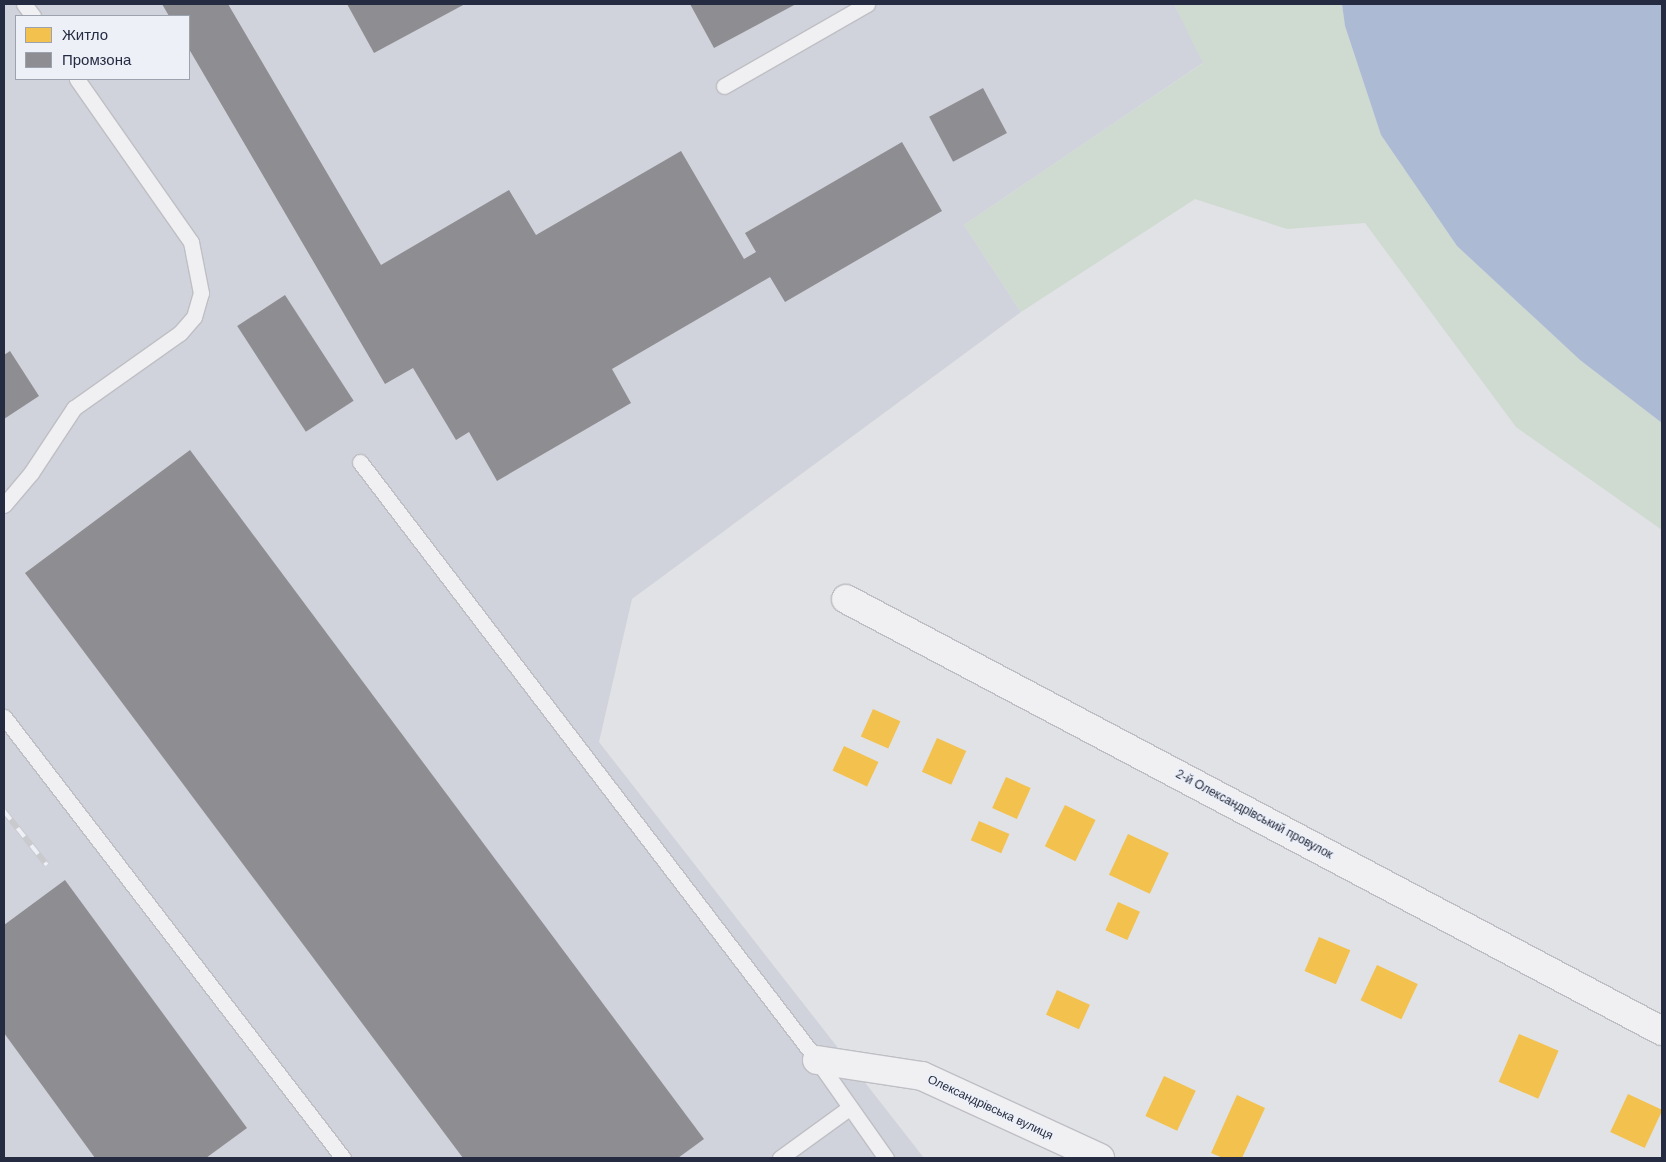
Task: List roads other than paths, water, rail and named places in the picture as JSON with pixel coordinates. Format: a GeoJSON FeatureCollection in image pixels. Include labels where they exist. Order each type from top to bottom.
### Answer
{"type":"FeatureCollection","features":[{"type":"Feature","properties":{"kind":"street","name":"2-й Олександрівський провулок"},"geometry":{"type":"LineString","coordinates":[[846,600],[1662,1031]]}},
{"type":"Feature","properties":{"kind":"street","name":"Олександрівська вулиця"},"geometry":{"type":"LineString","coordinates":[[817,1060],[922,1076],[1100,1158]]}},
{"type":"Feature","properties":{"kind":"lane"},"geometry":{"type":"LineString","coordinates":[[24,4],[32,15]]}},
{"type":"Feature","properties":{"kind":"lane"},"geometry":{"type":"LineString","coordinates":[[724,86],[867,4]]}},
{"type":"Feature","properties":{"kind":"lane"},"geometry":{"type":"LineString","coordinates":[[4,505],[31,473],[74,408],[180,332],[194,317],[201,293],[191,242],[78,80]]}},
{"type":"Feature","properties":{"kind":"lane"},"geometry":{"type":"LineString","coordinates":[[360,462],[817,1060],[848,1108],[886,1158]]}},
{"type":"Feature","properties":{"kind":"lane"},"geometry":{"type":"LineString","coordinates":[[4,717],[344,1158]]}},
{"type":"Feature","properties":{"kind":"lane"},"geometry":{"type":"LineString","coordinates":[[780,1158],[848,1108]]}},
{"type":"Feature","properties":{"kind":"water"},"geometry":{"type":"Polygon","coordinates":[[[1342,4],[1662,4],[1662,423],[1580,360],[1457,246],[1381,135],[1345,26],[1342,4]]]}},
{"type":"Feature","properties":{"kind":"railway"},"geometry":{"type":"LineString","coordinates":[[4,811],[47,865]]}}]}
